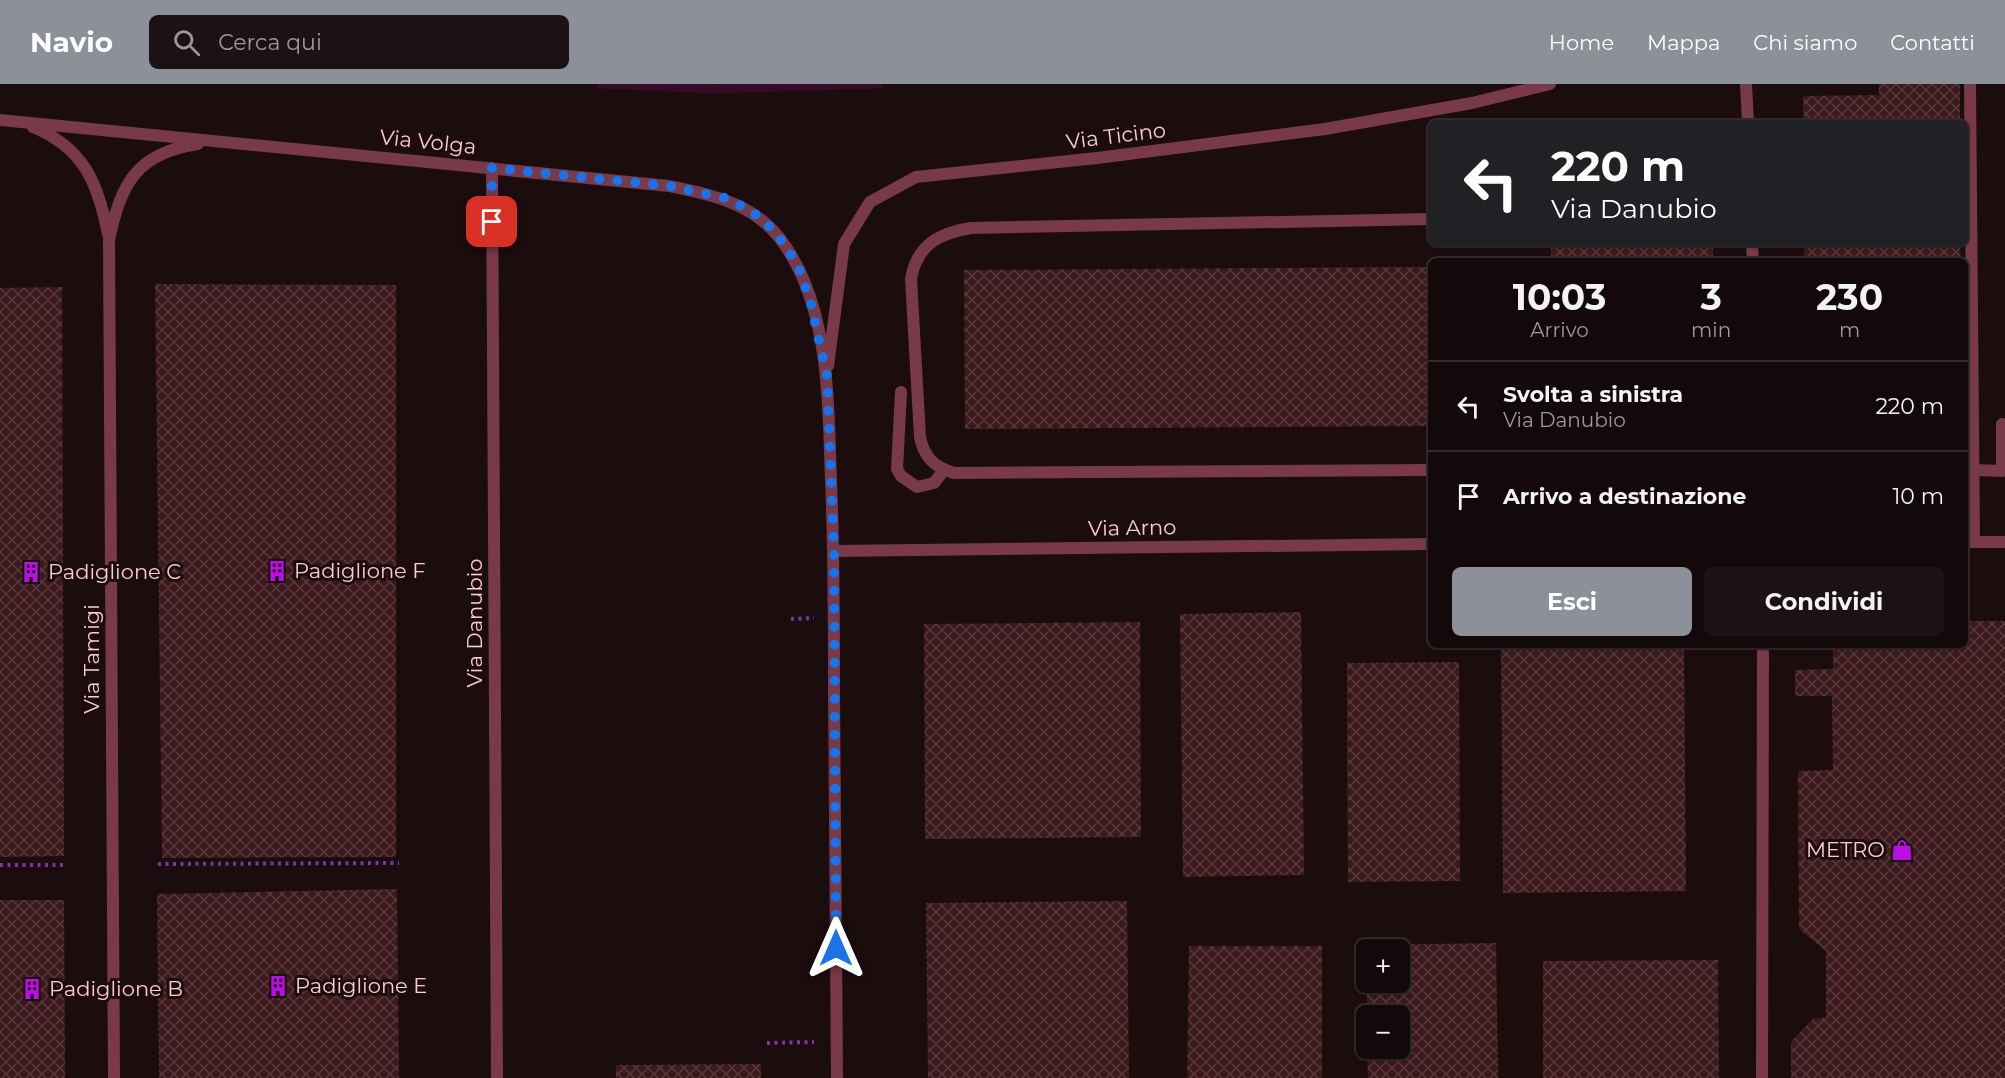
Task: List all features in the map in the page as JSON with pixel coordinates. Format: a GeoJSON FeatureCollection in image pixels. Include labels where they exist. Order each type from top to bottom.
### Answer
{"type":"FeatureCollection","features":[{"type":"Feature","properties":{"kind":"street","name":"Via Ticino"},"geometry":{"type":"LineString","coordinates":[[827,376],[844,244],[870,202],[916,177],[1097,158],[1325,129],[1473,103],[1550,84]]}},
{"type":"Feature","properties":{"kind":"street"},"geometry":{"type":"LineString","coordinates":[[1746,84],[1748,120]]}},
{"type":"Feature","properties":{"kind":"street"},"geometry":{"type":"LineString","coordinates":[[1970,84],[1974,470],[1970,542],[2005,542]]}},
{"type":"Feature","properties":{"kind":"street","name":"Via Volga"},"geometry":{"type":"LineString","coordinates":[[0,120],[669,186],[725,198],[750,210],[786,246],[799,269],[810,300],[827,376],[834,551],[837,1078]]}},
{"type":"Feature","properties":{"kind":"street","name":"Via Tamigi"},"geometry":{"type":"LineString","coordinates":[[21,122],[63,143],[78,157],[102,203],[109,240],[114,1078]]}},
{"type":"Feature","properties":{"kind":"street","name":"Via Tamigi"},"geometry":{"type":"LineString","coordinates":[[109,240],[117,202],[130,179],[143,166],[162,153],[182,147],[220,142]]}},
{"type":"Feature","properties":{"kind":"street","name":"Via Danubio"},"geometry":{"type":"LineString","coordinates":[[492,168],[498,1078]]}},
{"type":"Feature","properties":{"kind":"street"},"geometry":{"type":"LineString","coordinates":[[1428,219],[972,228],[945,232],[919,255],[911,279],[920,437],[923,452],[944,470],[966,473],[1428,470]]}},
{"type":"Feature","properties":{"kind":"street"},"geometry":{"type":"LineString","coordinates":[[901,392],[897,469],[901,476],[917,488],[934,483],[944,470]]}},
{"type":"Feature","properties":{"kind":"street"},"geometry":{"type":"LineString","coordinates":[[1974,470],[2002,471],[2002,424]]}},
{"type":"Feature","properties":{"kind":"street","name":"Via Arno"},"geometry":{"type":"LineString","coordinates":[[834,551],[1428,544]]}},
{"type":"Feature","properties":{"kind":"street"},"geometry":{"type":"LineString","coordinates":[[1762,1078],[1763,648]]}},
{"type":"Feature","properties":{"kind":"path"},"geometry":{"type":"LineString","coordinates":[[158,864],[399,863]]}},
{"type":"Feature","properties":{"kind":"path"},"geometry":{"type":"LineString","coordinates":[[0,865],[67,865]]}},
{"type":"Feature","properties":{"kind":"path"},"geometry":{"type":"LineString","coordinates":[[767,1043],[836,1042]]}},
{"type":"Feature","properties":{"kind":"building"},"geometry":{"type":"Polygon","coordinates":[[[1879,84],[1960,84],[1960,120],[1804,120],[1803,96],[1879,95],[1879,84]]]}},
{"type":"Feature","properties":{"kind":"building"},"geometry":{"type":"Polygon","coordinates":[[[1551,246],[1713,246],[1713,258],[1551,258],[1551,246]]]}},
{"type":"Feature","properties":{"kind":"building"},"geometry":{"type":"Polygon","coordinates":[[[1804,246],[1960,246],[1961,258],[1804,258],[1804,246]]]}},
{"type":"Feature","properties":{"kind":"building"},"geometry":{"type":"Polygon","coordinates":[[[1428,267],[1428,426],[965,429],[964,270],[1428,267]]]}},
{"type":"Feature","properties":{"kind":"building","name":"Padiglione F"},"geometry":{"type":"Polygon","coordinates":[[[155,284],[396,285],[396,857],[162,858],[155,284]]]}},
{"type":"Feature","properties":{"kind":"building","name":"Padiglione C"},"geometry":{"type":"Polygon","coordinates":[[[62,287],[64,856],[0,857],[0,288],[62,287]]]}},
{"type":"Feature","properties":{"kind":"building"},"geometry":{"type":"Polygon","coordinates":[[[1301,612],[1304,875],[1183,877],[1180,614],[1301,612]]]}},
{"type":"Feature","properties":{"kind":"building","name":"METRO"},"geometry":{"type":"Polygon","coordinates":[[[1968,621],[2005,621],[2005,1078],[1791,1078],[1791,1042],[1814,1018],[1826,1018],[1826,951],[1799,929],[1798,771],[1833,770],[1832,696],[1795,696],[1795,670],[1833,669],[1833,648],[1968,648],[1968,621]]]}},
{"type":"Feature","properties":{"kind":"building"},"geometry":{"type":"Polygon","coordinates":[[[1140,622],[1141,837],[925,839],[924,624],[1140,622]]]}},
{"type":"Feature","properties":{"kind":"building"},"geometry":{"type":"Polygon","coordinates":[[[1501,648],[1684,648],[1686,891],[1503,893],[1501,648]]]}},
{"type":"Feature","properties":{"kind":"building"},"geometry":{"type":"Polygon","coordinates":[[[1459,662],[1460,881],[1348,882],[1347,663],[1459,662]]]}},
{"type":"Feature","properties":{"kind":"building","name":"Padiglione E"},"geometry":{"type":"Polygon","coordinates":[[[397,889],[399,1078],[159,1078],[157,894],[397,889]]]}},
{"type":"Feature","properties":{"kind":"building","name":"Padiglione B"},"geometry":{"type":"Polygon","coordinates":[[[0,900],[64,900],[65,1078],[0,1078],[0,900]]]}},
{"type":"Feature","properties":{"kind":"building"},"geometry":{"type":"Polygon","coordinates":[[[1127,901],[1129,1078],[928,1078],[926,903],[1127,901]]]}},
{"type":"Feature","properties":{"kind":"building"},"geometry":{"type":"Polygon","coordinates":[[[1496,943],[1498,1078],[1368,1078],[1367,1059],[1410,1059],[1410,1005],[1367,1005],[1367,993],[1410,993],[1410,944],[1496,943]]]}},
{"type":"Feature","properties":{"kind":"building"},"geometry":{"type":"Polygon","coordinates":[[[1189,946],[1322,946],[1322,1078],[1187,1078],[1189,946]]]}},
{"type":"Feature","properties":{"kind":"building"},"geometry":{"type":"Polygon","coordinates":[[[1718,960],[1719,1078],[1543,1078],[1543,961],[1718,960]]]}},
{"type":"Feature","properties":{"kind":"building"},"geometry":{"type":"Polygon","coordinates":[[[761,1064],[761,1078],[616,1078],[616,1065],[761,1064]]]}},
{"type":"Feature","properties":{"kind":"waterway"},"geometry":{"type":"LineString","coordinates":[[601,84],[714,89],[879,84]]}},
{"type":"Feature","properties":{"kind":"place","name":"Padiglione F"},"geometry":{"type":"Point","coordinates":[277,571]}},
{"type":"Feature","properties":{"kind":"place","name":"Padiglione C"},"geometry":{"type":"Point","coordinates":[31,572]}},
{"type":"Feature","properties":{"kind":"place","name":"METRO"},"geometry":{"type":"Point","coordinates":[1902,850]}},
{"type":"Feature","properties":{"kind":"place","name":"Padiglione E"},"geometry":{"type":"Point","coordinates":[278,986]}},
{"type":"Feature","properties":{"kind":"place","name":"Padiglione B"},"geometry":{"type":"Point","coordinates":[32,989]}},
{"type":"Feature","properties":{"kind":"route"},"geometry":{"type":"LineString","coordinates":[[492,222],[492,168],[669,186],[725,198],[750,210],[769,226],[786,246],[799,269],[810,300],[827,376],[834,551],[836,948]]}}]}
